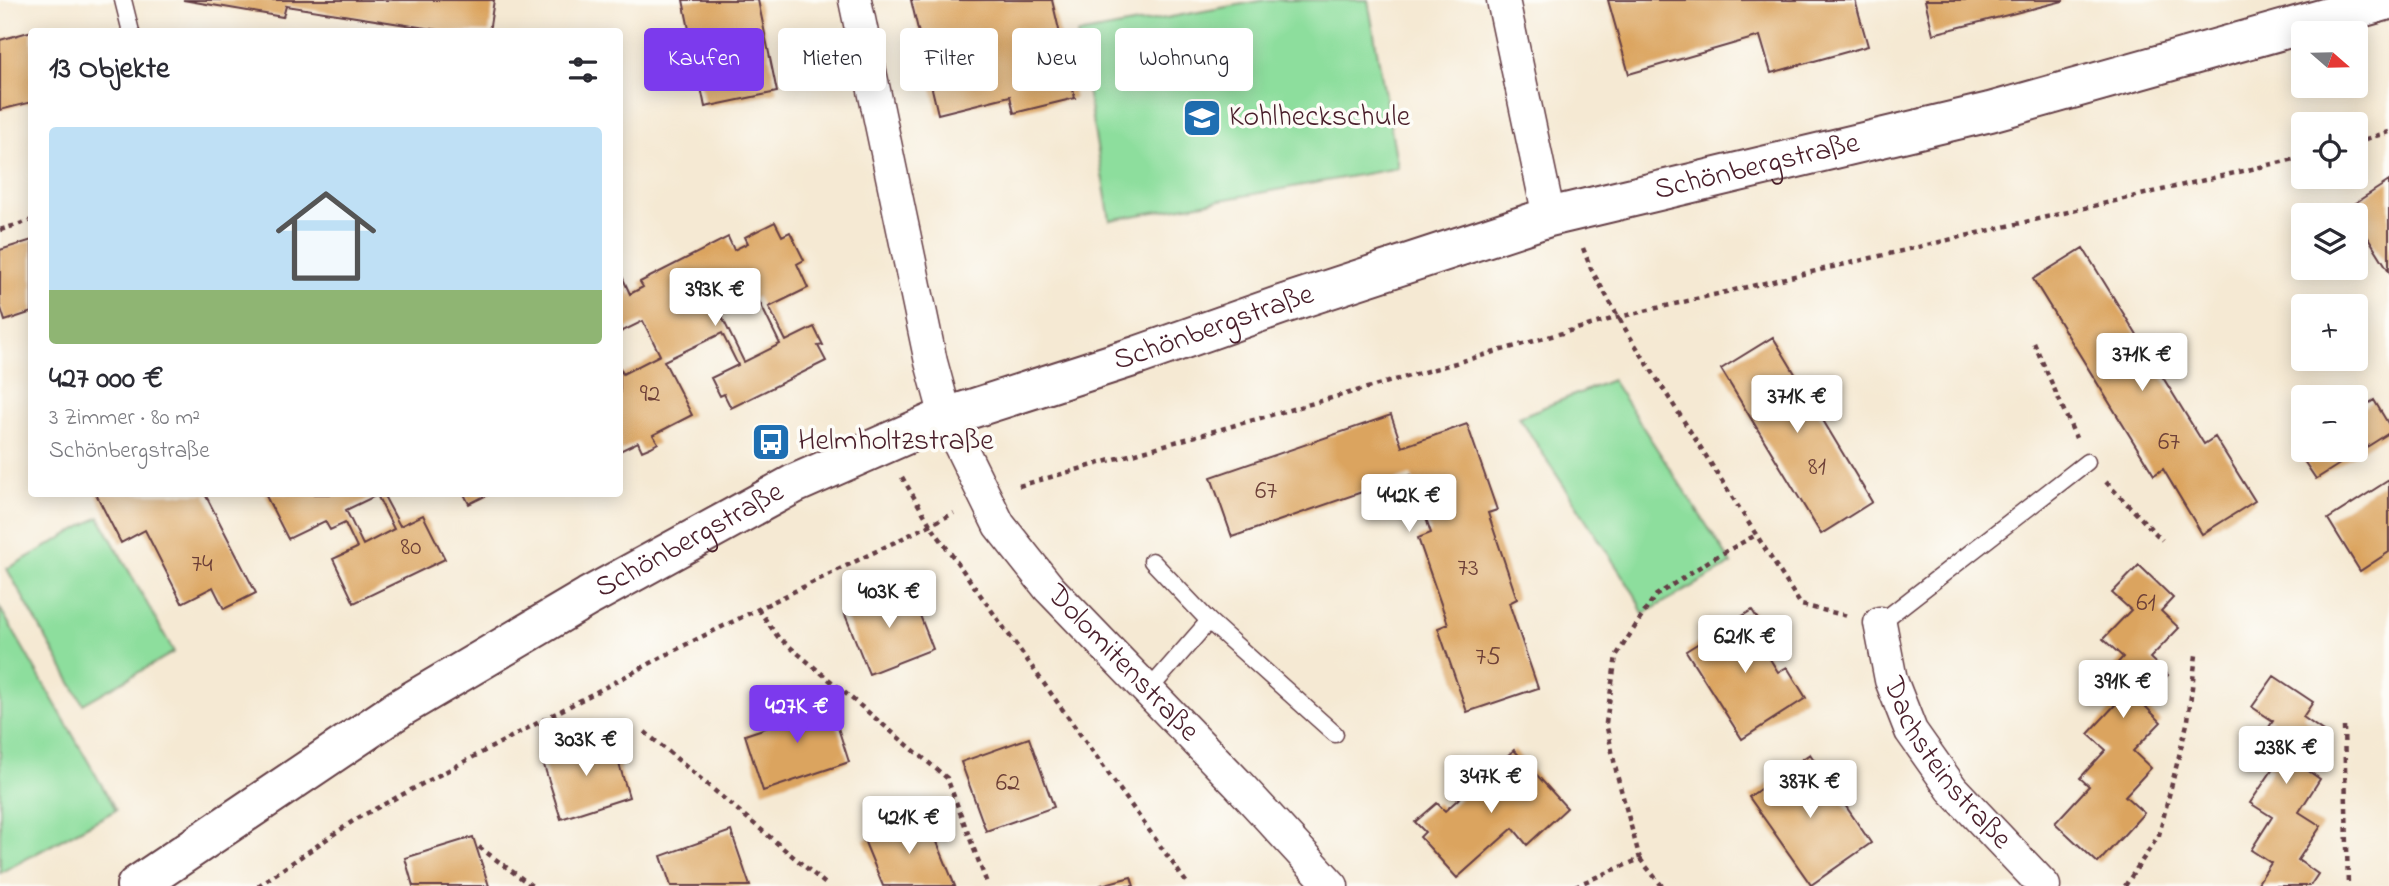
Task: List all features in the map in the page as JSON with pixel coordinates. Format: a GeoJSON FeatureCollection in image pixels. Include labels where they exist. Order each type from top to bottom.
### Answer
{"type":"FeatureCollection","features":[{"type":"Feature","properties":{"kind":"street"},"geometry":{"type":"LineString","coordinates":[[855,0],[931,362],[946,417]]}},
{"type":"Feature","properties":{"kind":"street"},"geometry":{"type":"LineString","coordinates":[[1503,0],[1559,214]]}},
{"type":"Feature","properties":{"kind":"street","name":"Schönbergstraße"},"geometry":{"type":"LineString","coordinates":[[136,886],[412,701],[588,597],[794,484],[946,417],[1559,214],[1990,112],[2389,0]]}},
{"type":"Feature","properties":{"kind":"street","name":"Dolomitenstraße"},"geometry":{"type":"LineString","coordinates":[[946,417],[999,525],[1049,588],[1332,886]]}},
{"type":"Feature","properties":{"kind":"street","name":"Dachsteinstraße"},"geometry":{"type":"LineString","coordinates":[[1880,623],[1891,680],[1911,731],[1952,789],[2044,886]]}},
{"type":"Feature","properties":{"kind":"lane"},"geometry":{"type":"LineString","coordinates":[[123,0],[130,28]]}},
{"type":"Feature","properties":{"kind":"lane"},"geometry":{"type":"LineString","coordinates":[[1880,623],[2087,462]]}},
{"type":"Feature","properties":{"kind":"lane"},"geometry":{"type":"LineString","coordinates":[[1152,561],[1209,621],[1335,734]]}},
{"type":"Feature","properties":{"kind":"lane"},"geometry":{"type":"LineString","coordinates":[[1147,692],[1209,621]]}},
{"type":"Feature","properties":{"kind":"path"},"geometry":{"type":"LineString","coordinates":[[2368,138],[2389,132]]}},
{"type":"Feature","properties":{"kind":"path"},"geometry":{"type":"LineString","coordinates":[[258,886],[356,819],[685,645],[931,526],[983,497],[1619,317],[2291,160]]}},
{"type":"Feature","properties":{"kind":"path"},"geometry":{"type":"LineString","coordinates":[[1559,214],[1619,317],[1801,605],[1880,623]]}},
{"type":"Feature","properties":{"kind":"path"},"geometry":{"type":"LineString","coordinates":[[0,230],[28,221]]}},
{"type":"Feature","properties":{"kind":"path"},"geometry":{"type":"LineString","coordinates":[[882,444],[931,526],[1189,886]]}},
{"type":"Feature","properties":{"kind":"path"},"geometry":{"type":"LineString","coordinates":[[1662,886],[1640,859],[1606,723],[1616,656],[1655,596],[1712,559],[1756,535]]}},
{"type":"Feature","properties":{"kind":"path"},"geometry":{"type":"LineString","coordinates":[[758,609],[778,637],[947,778],[988,886]]}},
{"type":"Feature","properties":{"kind":"path"},"geometry":{"type":"LineString","coordinates":[[2125,886],[2159,835],[2188,720],[2196,655]]}},
{"type":"Feature","properties":{"kind":"path"},"geometry":{"type":"LineString","coordinates":[[2344,727],[2348,886]]}},
{"type":"Feature","properties":{"kind":"path"},"geometry":{"type":"LineString","coordinates":[[645,732],[828,886]]}},
{"type":"Feature","properties":{"kind":"path"},"geometry":{"type":"LineString","coordinates":[[479,847],[533,886]]}},
{"type":"Feature","properties":{"kind":"path"},"geometry":{"type":"LineString","coordinates":[[1575,886],[1640,859]]}},
{"type":"Feature","properties":{"kind":"green space"},"geometry":{"type":"Polygon","coordinates":[[[1265,0],[1368,0],[1398,168],[1110,220],[1087,91],[1101,91],[1101,30],[1265,0]]]}},
{"type":"Feature","properties":{"kind":"green space"},"geometry":{"type":"Polygon","coordinates":[[[1612,380],[1732,564],[1643,614],[1635,595],[1519,417],[1612,380]]]}},
{"type":"Feature","properties":{"kind":"green space"},"geometry":{"type":"Polygon","coordinates":[[[99,517],[174,652],[83,704],[7,569],[99,517]]]}},
{"type":"Feature","properties":{"kind":"green space"},"geometry":{"type":"Polygon","coordinates":[[[0,608],[116,810],[0,873],[0,608]]]}},
{"type":"Feature","properties":{"kind":"building"},"geometry":{"type":"Polygon","coordinates":[[[183,0],[494,0],[490,28],[426,28],[286,6],[283,17],[183,0]]]}},
{"type":"Feature","properties":{"kind":"building"},"geometry":{"type":"Polygon","coordinates":[[[683,0],[758,0],[764,28],[689,28],[683,0]]]}},
{"type":"Feature","properties":{"kind":"building"},"geometry":{"type":"Polygon","coordinates":[[[911,0],[1052,0],[1059,28],[1012,28],[1012,91],[1073,91],[1075,98],[1014,113],[1010,96],[938,114],[933,91],[998,91],[998,28],[918,28],[911,0]]]}},
{"type":"Feature","properties":{"kind":"building"},"geometry":{"type":"Polygon","coordinates":[[[1608,0],[1855,0],[1868,46],[1771,73],[1760,36],[1629,74],[1608,0]]]}},
{"type":"Feature","properties":{"kind":"building"},"geometry":{"type":"Polygon","coordinates":[[[1925,0],[2063,0],[2063,1],[1933,34],[1925,0]]]}},
{"type":"Feature","properties":{"kind":"building"},"geometry":{"type":"Polygon","coordinates":[[[764,29],[777,92],[705,107],[702,91],[764,91],[764,29]]]}},
{"type":"Feature","properties":{"kind":"building"},"geometry":{"type":"Polygon","coordinates":[[[28,32],[28,103],[0,110],[0,40],[28,32]]]}},
{"type":"Feature","properties":{"kind":"building"},"geometry":{"type":"Polygon","coordinates":[[[2389,181],[2389,271],[2368,237],[2368,203],[2355,203],[2389,181]]]}},
{"type":"Feature","properties":{"kind":"building"},"geometry":{"type":"Polygon","coordinates":[[[775,222],[782,236],[790,232],[804,260],[797,264],[808,288],[769,307],[786,341],[814,327],[823,345],[818,346],[826,361],[731,408],[724,394],[720,396],[711,378],[738,365],[722,333],[664,361],[692,415],[653,435],[658,443],[651,447],[642,451],[638,442],[623,450],[623,374],[660,355],[643,321],[623,331],[623,279],[630,294],[643,287],[640,282],[728,237],[734,250],[748,243],[745,237],[775,222]],[[757,297],[721,315],[744,362],[780,344],[757,297]]]}},
{"type":"Feature","properties":{"kind":"building"},"geometry":{"type":"Polygon","coordinates":[[[28,241],[28,313],[5,321],[0,305],[0,250],[28,241]]]}},
{"type":"Feature","properties":{"kind":"building"},"geometry":{"type":"Polygon","coordinates":[[[2083,248],[2204,444],[2215,437],[2255,501],[2202,534],[2163,469],[2154,475],[2033,279],[2083,248]]]}},
{"type":"Feature","properties":{"kind":"building"},"geometry":{"type":"Polygon","coordinates":[[[1773,337],[1872,502],[1821,534],[1721,369],[1773,337]]]}},
{"type":"Feature","properties":{"kind":"building"},"geometry":{"type":"Polygon","coordinates":[[[2374,400],[2389,425],[2389,433],[2368,446],[2368,404],[2374,400]]]}},
{"type":"Feature","properties":{"kind":"building"},"geometry":{"type":"Polygon","coordinates":[[[1391,415],[1402,447],[1467,424],[1497,510],[1488,513],[1517,599],[1509,603],[1538,688],[1467,712],[1438,628],[1448,624],[1418,538],[1431,533],[1411,475],[1232,537],[1211,477],[1391,415]]]}},
{"type":"Feature","properties":{"kind":"building"},"geometry":{"type":"Polygon","coordinates":[[[2305,462],[2343,462],[2316,479],[2305,462]]]}},
{"type":"Feature","properties":{"kind":"building"},"geometry":{"type":"Polygon","coordinates":[[[2389,480],[2389,552],[2360,571],[2328,519],[2389,480]]]}},
{"type":"Feature","properties":{"kind":"building"},"geometry":{"type":"Polygon","coordinates":[[[98,497],[207,497],[256,593],[224,609],[213,587],[182,603],[145,530],[121,543],[98,497]]]}},
{"type":"Feature","properties":{"kind":"building"},"geometry":{"type":"Polygon","coordinates":[[[267,497],[373,497],[346,510],[363,545],[394,529],[378,497],[385,497],[400,526],[423,515],[445,559],[354,603],[333,559],[357,548],[345,523],[330,530],[325,521],[288,539],[267,497]]]}},
{"type":"Feature","properties":{"kind":"building"},"geometry":{"type":"Polygon","coordinates":[[[466,497],[483,497],[469,504],[466,497]]]}},
{"type":"Feature","properties":{"kind":"building"},"geometry":{"type":"Polygon","coordinates":[[[2139,565],[2173,598],[2161,611],[2179,628],[2150,658],[2168,675],[2142,703],[2161,722],[2133,751],[2151,768],[2125,796],[2144,813],[2098,863],[2055,823],[2089,786],[2080,778],[2106,750],[2088,734],[2115,705],[2096,687],[2123,657],[2103,639],[2131,610],[2112,593],[2139,565]]]}},
{"type":"Feature","properties":{"kind":"building"},"geometry":{"type":"Polygon","coordinates":[[[909,587],[933,649],[869,674],[844,612],[909,587]]]}},
{"type":"Feature","properties":{"kind":"building"},"geometry":{"type":"Polygon","coordinates":[[[1752,610],[1771,640],[1762,646],[1778,672],[1787,667],[1806,698],[1742,739],[1686,651],[1752,610]]]}},
{"type":"Feature","properties":{"kind":"building"},"geometry":{"type":"Polygon","coordinates":[[[2274,676],[2313,702],[2303,717],[2323,731],[2300,765],[2320,779],[2299,812],[2321,826],[2298,860],[2318,874],[2310,886],[2256,886],[2271,863],[2251,850],[2272,817],[2250,803],[2273,769],[2251,754],[2273,721],[2252,707],[2274,676]]]}},
{"type":"Feature","properties":{"kind":"building"},"geometry":{"type":"Polygon","coordinates":[[[809,693],[816,711],[831,706],[849,762],[763,791],[745,735],[790,720],[784,701],[809,693]]]}},
{"type":"Feature","properties":{"kind":"building"},"geometry":{"type":"Polygon","coordinates":[[[611,737],[629,797],[561,819],[542,759],[611,737]]]}},
{"type":"Feature","properties":{"kind":"building"},"geometry":{"type":"Polygon","coordinates":[[[1029,738],[1054,807],[986,831],[961,762],[1029,738]]]}},
{"type":"Feature","properties":{"kind":"building"},"geometry":{"type":"Polygon","coordinates":[[[1514,750],[1567,808],[1527,845],[1513,828],[1457,878],[1420,837],[1425,832],[1415,822],[1437,803],[1445,811],[1514,750]]]}},
{"type":"Feature","properties":{"kind":"building"},"geometry":{"type":"Polygon","coordinates":[[[1810,754],[1871,843],[1811,885],[1749,797],[1810,754]]]}},
{"type":"Feature","properties":{"kind":"building"},"geometry":{"type":"Polygon","coordinates":[[[926,815],[955,886],[883,886],[864,840],[926,815]]]}},
{"type":"Feature","properties":{"kind":"building"},"geometry":{"type":"Polygon","coordinates":[[[731,831],[750,886],[671,886],[661,856],[731,831]]]}},
{"type":"Feature","properties":{"kind":"building"},"geometry":{"type":"Polygon","coordinates":[[[473,837],[489,886],[413,886],[405,858],[473,837]]]}},
{"type":"Feature","properties":{"kind":"building"},"geometry":{"type":"Polygon","coordinates":[[[1131,877],[1134,886],[1101,885],[1131,877]]]}},
{"type":"Feature","properties":{"kind":"place","name":"Kohlheckschule"},"geometry":{"type":"Point","coordinates":[1202,118]}},
{"type":"Feature","properties":{"kind":"place","name":"Helmholtzstraße"},"geometry":{"type":"Point","coordinates":[771,442]}}]}
